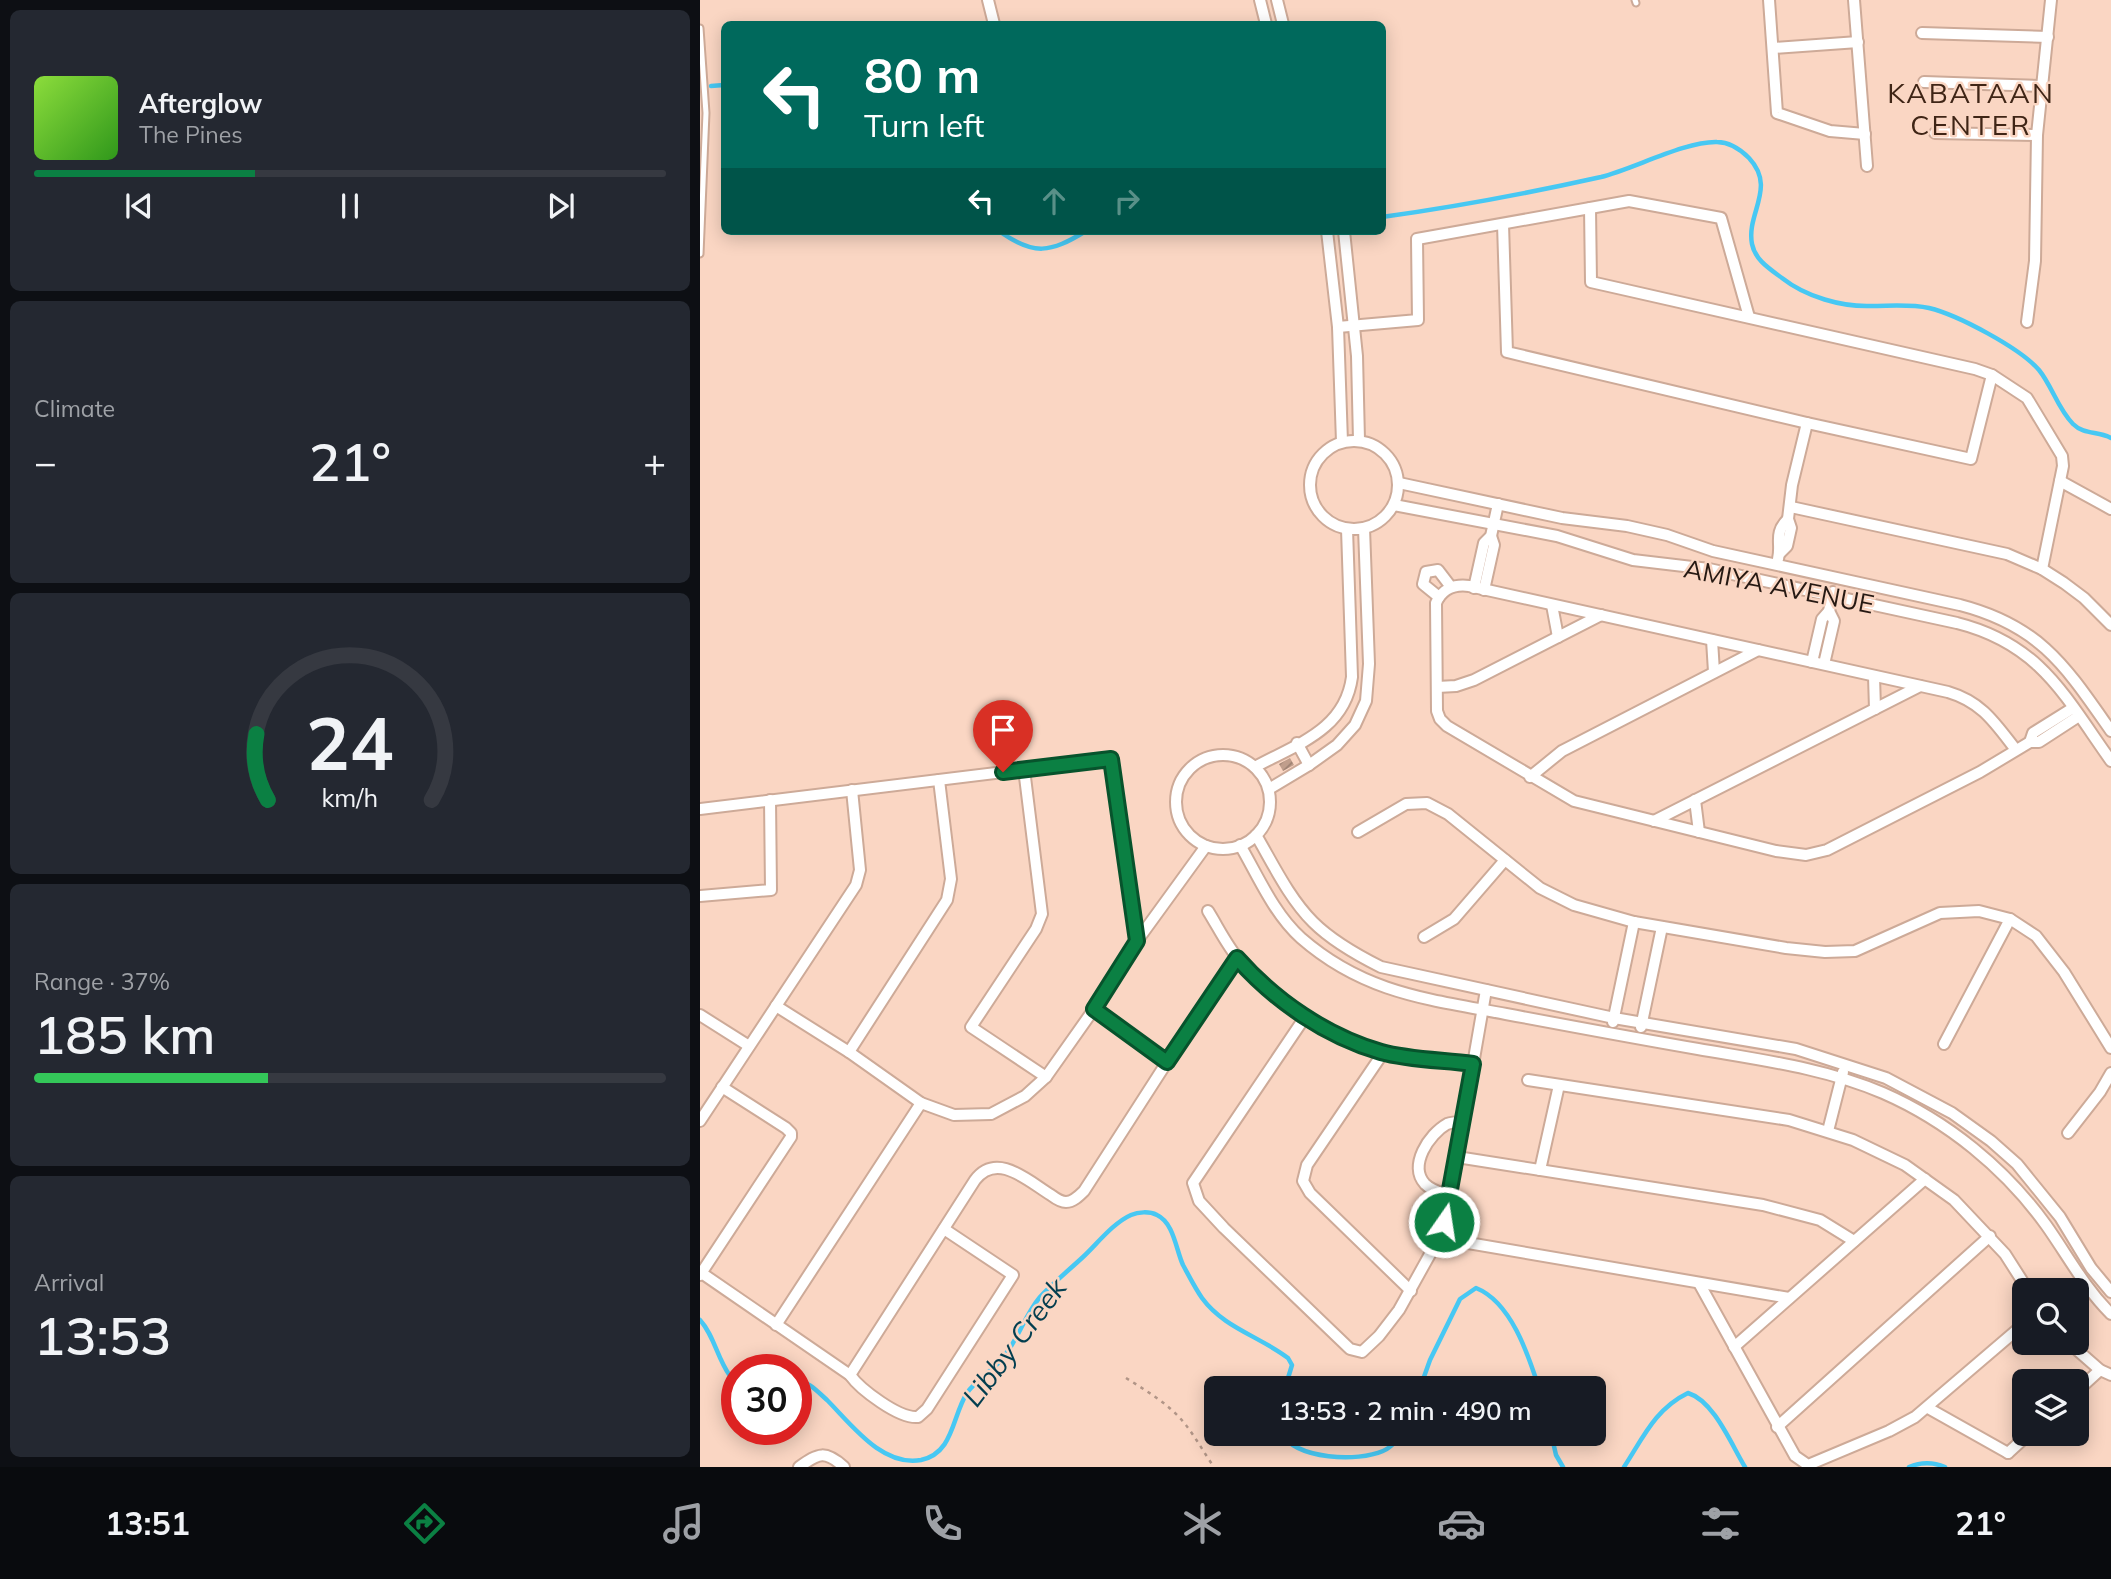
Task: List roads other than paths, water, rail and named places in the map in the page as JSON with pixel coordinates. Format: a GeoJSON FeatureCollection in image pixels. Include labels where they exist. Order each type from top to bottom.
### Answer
{"type":"FeatureCollection","features":[{"type":"Feature","properties":{"kind":"street"},"geometry":{"type":"LineString","coordinates":[[988,0],[993,21]]}},
{"type":"Feature","properties":{"kind":"street"},"geometry":{"type":"LineString","coordinates":[[1260,0],[1265,21]]}},
{"type":"Feature","properties":{"kind":"street"},"geometry":{"type":"LineString","coordinates":[[1277,0],[1282,21]]}},
{"type":"Feature","properties":{"kind":"street"},"geometry":{"type":"LineString","coordinates":[[1769,0],[1777,113],[1811,127],[1865,134]]}},
{"type":"Feature","properties":{"kind":"street"},"geometry":{"type":"LineString","coordinates":[[1854,0],[1867,166]]}},
{"type":"Feature","properties":{"kind":"street"},"geometry":{"type":"LineString","coordinates":[[2027,322],[2035,261],[2037,135],[2051,0]]}},
{"type":"Feature","properties":{"kind":"street"},"geometry":{"type":"LineString","coordinates":[[1922,33],[2048,37]]}},
{"type":"Feature","properties":{"kind":"street"},"geometry":{"type":"LineString","coordinates":[[1773,48],[1857,42]]}},
{"type":"Feature","properties":{"kind":"street"},"geometry":{"type":"LineString","coordinates":[[1924,82],[2042,86]]}},
{"type":"Feature","properties":{"kind":"street"},"geometry":{"type":"LineString","coordinates":[[1935,133],[2037,135]]}},
{"type":"Feature","properties":{"kind":"street"},"geometry":{"type":"LineString","coordinates":[[1338,327],[1418,320],[1417,239],[1638,202],[1721,218],[1749,317]]}},
{"type":"Feature","properties":{"kind":"street"},"geometry":{"type":"LineString","coordinates":[[1590,208],[1591,282],[1975,369],[1992,375],[2022,394],[2034,408],[2062,456],[2063,466],[2042,569]]}},
{"type":"Feature","properties":{"kind":"street"},"geometry":{"type":"LineString","coordinates":[[1503,223],[1507,352],[1971,459],[1992,375]]}},
{"type":"Feature","properties":{"kind":"street"},"geometry":{"type":"LineString","coordinates":[[1327,235],[1338,327],[1342,442]]}},
{"type":"Feature","properties":{"kind":"street"},"geometry":{"type":"LineString","coordinates":[[1344,235],[1355,326],[1359,440]]}},
{"type":"Feature","properties":{"kind":"street"},"geometry":{"type":"LineString","coordinates":[[1772,582],[1780,553],[1777,544],[1781,526],[1788,519],[1791,507],[1794,474],[1807,423]]}},
{"type":"Feature","properties":{"kind":"street"},"geometry":{"type":"LineString","coordinates":[[1359,440],[1387,454],[1397,472],[1399,483],[1394,505],[1381,520],[1364,528],[1347,529],[1327,520],[1313,503],[1310,493],[1312,471],[1316,461],[1332,446],[1359,440]]}},
{"type":"Feature","properties":{"kind":"street"},"geometry":{"type":"LineString","coordinates":[[2060,481],[2111,509]]}},
{"type":"Feature","properties":{"kind":"street","name":"AMIYA AVENUE"},"geometry":{"type":"LineString","coordinates":[[1399,483],[1562,518],[1627,526],[1667,535],[1713,551],[1979,610],[2034,637],[2059,660],[2111,731]]}},
{"type":"Feature","properties":{"kind":"street"},"geometry":{"type":"LineString","coordinates":[[1426,512],[1431,490]]}},
{"type":"Feature","properties":{"kind":"street"},"geometry":{"type":"LineString","coordinates":[[1460,518],[1464,497]]}},
{"type":"Feature","properties":{"kind":"street"},"geometry":{"type":"LineString","coordinates":[[1479,589],[1494,545],[1491,536],[1498,504]]}},
{"type":"Feature","properties":{"kind":"street","name":"AMIYA AVENUE"},"geometry":{"type":"LineString","coordinates":[[1394,505],[1573,540],[1633,560],[1697,567],[1833,595],[1990,633],[2035,660],[2111,761]]}},
{"type":"Feature","properties":{"kind":"street"},"geometry":{"type":"LineString","coordinates":[[1791,507],[1988,548],[2016,557],[2042,569],[2084,598],[2111,625]]}},
{"type":"Feature","properties":{"kind":"street"},"geometry":{"type":"LineString","coordinates":[[1269,789],[1309,765],[1347,736],[1366,701],[1369,664],[1364,528]]}},
{"type":"Feature","properties":{"kind":"street"},"geometry":{"type":"LineString","coordinates":[[1255,767],[1312,735],[1334,719],[1342,711],[1351,689],[1347,529]]}},
{"type":"Feature","properties":{"kind":"street"},"geometry":{"type":"LineString","coordinates":[[1439,597],[1423,584],[1426,572],[1438,570],[1451,587]]}},
{"type":"Feature","properties":{"kind":"street"},"geometry":{"type":"LineString","coordinates":[[1812,662],[1822,619],[1829,611],[1836,579]]}},
{"type":"Feature","properties":{"kind":"street"},"geometry":{"type":"LineString","coordinates":[[2016,750],[1974,702],[1960,695],[1463,585],[1451,587],[1439,597],[1435,609],[1438,715],[1443,722],[1530,777],[1574,801],[1776,851],[1806,855],[1817,853],[1980,772],[2016,750],[2029,742],[2033,733],[2076,712]]}},
{"type":"Feature","properties":{"kind":"street"},"geometry":{"type":"LineString","coordinates":[[1552,605],[1558,637]]}},
{"type":"Feature","properties":{"kind":"street"},"geometry":{"type":"LineString","coordinates":[[1824,664],[1834,621],[1829,611]]}},
{"type":"Feature","properties":{"kind":"street"},"geometry":{"type":"LineString","coordinates":[[1437,687],[1455,686],[1474,680],[1601,615]]}},
{"type":"Feature","properties":{"kind":"street"},"geometry":{"type":"LineString","coordinates":[[1712,640],[1714,672]]}},
{"type":"Feature","properties":{"kind":"street"},"geometry":{"type":"LineString","coordinates":[[1530,777],[1562,751],[1758,650]]}},
{"type":"Feature","properties":{"kind":"street"},"geometry":{"type":"LineString","coordinates":[[1874,676],[1875,709]]}},
{"type":"Feature","properties":{"kind":"street"},"geometry":{"type":"LineString","coordinates":[[1654,821],[1920,686]]}},
{"type":"Feature","properties":{"kind":"street"},"geometry":{"type":"LineString","coordinates":[[1312,735],[1325,754]]}},
{"type":"Feature","properties":{"kind":"street"},"geometry":{"type":"LineString","coordinates":[[1297,743],[1309,765]]}},
{"type":"Feature","properties":{"kind":"street"},"geometry":{"type":"LineString","coordinates":[[1219,755],[1244,760],[1255,767],[1269,789],[1269,814],[1264,825],[1256,835],[1229,848],[1206,846],[1186,831],[1176,808],[1180,783],[1196,764],[1219,755]]}},
{"type":"Feature","properties":{"kind":"street"},"geometry":{"type":"LineString","coordinates":[[700,809],[1111,759],[1137,941]]}},
{"type":"Feature","properties":{"kind":"street"},"geometry":{"type":"LineString","coordinates":[[1024,769],[1042,914],[1036,929],[971,1027],[1046,1077]]}},
{"type":"Feature","properties":{"kind":"street"},"geometry":{"type":"LineString","coordinates":[[849,1052],[941,911],[950,890],[939,780]]}},
{"type":"Feature","properties":{"kind":"street"},"geometry":{"type":"LineString","coordinates":[[700,1121],[856,885],[860,870],[852,790]]}},
{"type":"Feature","properties":{"kind":"street"},"geometry":{"type":"LineString","coordinates":[[700,897],[771,890],[770,800]]}},
{"type":"Feature","properties":{"kind":"street"},"geometry":{"type":"LineString","coordinates":[[1695,800],[1699,832]]}},
{"type":"Feature","properties":{"kind":"street"},"geometry":{"type":"LineString","coordinates":[[1358,832],[1406,804],[1427,803],[1448,814],[1555,897],[1634,922],[1746,943],[1844,953],[1869,947],[1940,913],[1979,911],[2010,919],[2036,936],[2048,951],[2111,1048]]}},
{"type":"Feature","properties":{"kind":"street"},"geometry":{"type":"LineString","coordinates":[[1256,835],[1286,887],[1312,921],[1381,967],[1614,1018],[1796,1049],[1886,1078],[1918,1093],[1992,1141],[2017,1164],[2060,1217],[2091,1268],[2111,1292]]}},
{"type":"Feature","properties":{"kind":"street"},"geometry":{"type":"LineString","coordinates":[[1240,845],[1270,897],[1298,935],[1350,973],[1374,985],[1611,1034],[1792,1065],[1882,1093],[1911,1107],[1980,1153],[2005,1175],[2045,1224],[2088,1290],[2111,1314]]}},
{"type":"Feature","properties":{"kind":"street"},"geometry":{"type":"LineString","coordinates":[[776,1006],[849,1052],[921,1103],[954,1115],[991,1114],[1025,1097],[1046,1077],[1137,941],[1206,846]]}},
{"type":"Feature","properties":{"kind":"street"},"geometry":{"type":"LineString","coordinates":[[1424,937],[1454,919],[1505,860]]}},
{"type":"Feature","properties":{"kind":"street"},"geometry":{"type":"LineString","coordinates":[[1208,911],[1237,958],[1265,986],[1324,1028],[1383,1053],[1473,1064]]}},
{"type":"Feature","properties":{"kind":"street"},"geometry":{"type":"LineString","coordinates":[[1944,1044],[2010,919]]}},
{"type":"Feature","properties":{"kind":"street"},"geometry":{"type":"LineString","coordinates":[[1611,1034],[1634,922]]}},
{"type":"Feature","properties":{"kind":"street"},"geometry":{"type":"LineString","coordinates":[[1638,1039],[1662,927]]}},
{"type":"Feature","properties":{"kind":"street"},"geometry":{"type":"LineString","coordinates":[[850,1375],[980,1174],[993,1166],[1005,1168],[1061,1201],[1073,1200],[1079,1196],[1237,958]]}},
{"type":"Feature","properties":{"kind":"street"},"geometry":{"type":"LineString","coordinates":[[1305,1017],[1193,1183],[1199,1202],[1224,1228],[1350,1349],[1357,1352],[1368,1349],[1379,1336],[1411,1291],[1439,1238],[1450,1196],[1486,990]]}},
{"type":"Feature","properties":{"kind":"street"},"geometry":{"type":"LineString","coordinates":[[1094,1009],[1167,1062]]}},
{"type":"Feature","properties":{"kind":"street"},"geometry":{"type":"LineString","coordinates":[[700,1015],[748,1046]]}},
{"type":"Feature","properties":{"kind":"street"},"geometry":{"type":"LineString","coordinates":[[1383,1053],[1307,1165],[1303,1181],[1310,1193],[1411,1291]]}},
{"type":"Feature","properties":{"kind":"street"},"geometry":{"type":"LineString","coordinates":[[1828,1131],[1845,1064]]}},
{"type":"Feature","properties":{"kind":"street"},"geometry":{"type":"LineString","coordinates":[[2068,1133],[2100,1092],[2111,1073]]}},
{"type":"Feature","properties":{"kind":"street"},"geometry":{"type":"LineString","coordinates":[[1528,1080],[1789,1120],[1881,1151],[1954,1200],[1990,1236],[2020,1278]]}},
{"type":"Feature","properties":{"kind":"street"},"geometry":{"type":"LineString","coordinates":[[1540,1170],[1559,1085]]}},
{"type":"Feature","properties":{"kind":"street"},"geometry":{"type":"LineString","coordinates":[[722,1087],[786,1128],[791,1137],[701,1274],[850,1375],[867,1393],[907,1416],[918,1417],[927,1409],[1013,1275],[944,1229]]}},
{"type":"Feature","properties":{"kind":"street"},"geometry":{"type":"LineString","coordinates":[[776,1325],[921,1103]]}},
{"type":"Feature","properties":{"kind":"street"},"geometry":{"type":"LineString","coordinates":[[1450,1196],[1428,1187],[1419,1172],[1419,1164],[1428,1143],[1438,1130],[1452,1122],[1463,1122]]}},
{"type":"Feature","properties":{"kind":"street"},"geometry":{"type":"LineString","coordinates":[[1457,1157],[1722,1197],[1785,1210],[1819,1220],[1854,1241]]}},
{"type":"Feature","properties":{"kind":"street"},"geometry":{"type":"LineString","coordinates":[[1734,1347],[1925,1179]]}},
{"type":"Feature","properties":{"kind":"street"},"geometry":{"type":"LineString","coordinates":[[1777,1427],[1990,1236]]}},
{"type":"Feature","properties":{"kind":"street"},"geometry":{"type":"LineString","coordinates":[[1439,1238],[1789,1298]]}},
{"type":"Feature","properties":{"kind":"street"},"geometry":{"type":"LineString","coordinates":[[1699,1283],[1777,1427],[1795,1457],[1808,1465],[1895,1428],[1928,1408],[2012,1334]]}},
{"type":"Feature","properties":{"kind":"street"},"geometry":{"type":"LineString","coordinates":[[2084,1355],[2106,1373],[2089,1384]]}},
{"type":"Feature","properties":{"kind":"street"},"geometry":{"type":"LineString","coordinates":[[1928,1408],[2008,1453]]}},
{"type":"Feature","properties":{"kind":"street"},"geometry":{"type":"LineString","coordinates":[[2008,1453],[2016,1446]]}},
{"type":"Feature","properties":{"kind":"street"},"geometry":{"type":"LineString","coordinates":[[2008,1453],[2009,1467]]}},
{"type":"Feature","properties":{"kind":"street"},"geometry":{"type":"LineString","coordinates":[[799,1467],[818,1455],[830,1456],[844,1467]]}},
{"type":"Feature","properties":{"kind":"lane"},"geometry":{"type":"LineString","coordinates":[[700,28],[706,113],[700,254]]}},
{"type":"Feature","properties":{"kind":"waterway"},"geometry":{"type":"LineString","coordinates":[[711,86],[721,85]]}},
{"type":"Feature","properties":{"kind":"waterway"},"geometry":{"type":"LineString","coordinates":[[1386,216],[1574,183],[1614,173],[1690,146],[1726,143],[1746,155],[1757,169],[1761,190],[1751,233],[1752,244],[1760,259],[1773,271],[1802,291],[1836,303],[1929,308],[1972,325],[2030,361],[2048,383],[2073,424],[2111,438]]}},
{"type":"Feature","properties":{"kind":"waterway"},"geometry":{"type":"LineString","coordinates":[[1005,235],[1022,245],[1042,249],[1062,244],[1079,235]]}},
{"type":"Feature","properties":{"kind":"waterway","name":"Libby Creek"},"geometry":{"type":"LineString","coordinates":[[812,1387],[868,1442],[880,1450],[907,1460],[921,1460],[932,1456],[946,1442],[967,1393],[1007,1353],[1040,1297],[1118,1223],[1131,1215],[1144,1212],[1157,1215],[1167,1224],[1183,1265],[1199,1294],[1211,1308],[1231,1324],[1288,1358],[1292,1365],[1289,1376]]}},
{"type":"Feature","properties":{"kind":"waterway","name":"Libby Creek"},"geometry":{"type":"LineString","coordinates":[[1424,1376],[1460,1299],[1476,1288],[1499,1305],[1517,1330],[1535,1376]]}},
{"type":"Feature","properties":{"kind":"waterway","name":"Libby Creek"},"geometry":{"type":"LineString","coordinates":[[700,1320],[721,1360]]}},
{"type":"Feature","properties":{"kind":"waterway","name":"Libby Creek"},"geometry":{"type":"LineString","coordinates":[[1624,1467],[1658,1416],[1688,1393],[1714,1414],[1745,1467]]}},
{"type":"Feature","properties":{"kind":"waterway","name":"Libby Creek"},"geometry":{"type":"LineString","coordinates":[[1295,1446],[1314,1453],[1344,1457],[1359,1457],[1392,1446]]}},
{"type":"Feature","properties":{"kind":"waterway","name":"Libby Creek"},"geometry":{"type":"LineString","coordinates":[[1554,1446],[1563,1467]]}},
{"type":"Feature","properties":{"kind":"waterway","name":"Libby Creek"},"geometry":{"type":"LineString","coordinates":[[1909,1467],[1927,1463],[1945,1467]]}},
{"type":"Feature","properties":{"kind":"district","name":"KABATAAN CENTER"},"geometry":{"type":"Point","coordinates":[1971,108]}}]}
